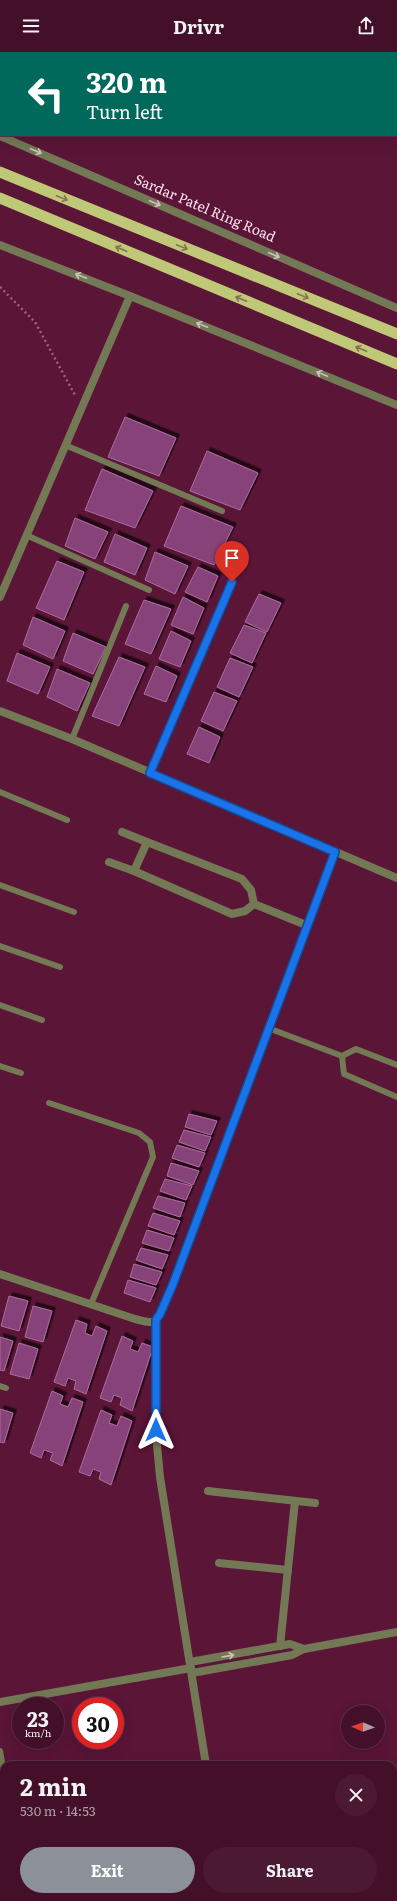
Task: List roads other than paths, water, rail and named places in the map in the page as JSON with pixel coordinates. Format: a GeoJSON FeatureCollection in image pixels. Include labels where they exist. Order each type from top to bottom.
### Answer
{"type":"FeatureCollection","features":[{"type":"Feature","properties":{"kind":"highway"},"geometry":{"type":"LineString","coordinates":[[0,172],[397,334]]}},
{"type":"Feature","properties":{"kind":"highway"},"geometry":{"type":"LineString","coordinates":[[0,198],[397,364]]}},
{"type":"Feature","properties":{"kind":"street","name":"Sardar Patel Ring Road"},"geometry":{"type":"LineString","coordinates":[[0,136],[397,308]]}},
{"type":"Feature","properties":{"kind":"street"},"geometry":{"type":"LineString","coordinates":[[0,245],[130,296],[397,405]]}},
{"type":"Feature","properties":{"kind":"street"},"geometry":{"type":"LineString","coordinates":[[0,597],[130,296]]}},
{"type":"Feature","properties":{"kind":"street"},"geometry":{"type":"LineString","coordinates":[[150,773],[232,582]]}},
{"type":"Feature","properties":{"kind":"street"},"geometry":{"type":"LineString","coordinates":[[0,711],[72,739],[397,878]]}},
{"type":"Feature","properties":{"kind":"street"},"geometry":{"type":"LineString","coordinates":[[122,832],[242,879],[251,890],[254,904]]}},
{"type":"Feature","properties":{"kind":"street"},"geometry":{"type":"LineString","coordinates":[[134,870],[147,842]]}},
{"type":"Feature","properties":{"kind":"street"},"geometry":{"type":"LineString","coordinates":[[205,1761],[157,1452],[156,1320],[173,1284],[306,925],[335,852]]}},
{"type":"Feature","properties":{"kind":"street"},"geometry":{"type":"LineString","coordinates":[[109,862],[134,870],[232,914],[245,911],[254,904]]}},
{"type":"Feature","properties":{"kind":"street"},"geometry":{"type":"LineString","coordinates":[[254,904],[306,925]]}},
{"type":"Feature","properties":{"kind":"street"},"geometry":{"type":"LineString","coordinates":[[0,1274],[148,1322],[156,1320]]}},
{"type":"Feature","properties":{"kind":"street"},"geometry":{"type":"LineString","coordinates":[[208,1491],[315,1503]]}},
{"type":"Feature","properties":{"kind":"street"},"geometry":{"type":"LineString","coordinates":[[280,1646],[295,1501]]}},
{"type":"Feature","properties":{"kind":"street"},"geometry":{"type":"LineString","coordinates":[[219,1563],[288,1570]]}},
{"type":"Feature","properties":{"kind":"street"},"geometry":{"type":"LineString","coordinates":[[0,1702],[191,1668],[292,1655],[304,1649],[397,1632]]}},
{"type":"Feature","properties":{"kind":"street"},"geometry":{"type":"LineString","coordinates":[[191,1668],[290,1644],[304,1649]]}},
{"type":"Feature","properties":{"kind":"lane"},"geometry":{"type":"LineString","coordinates":[[66,445],[222,511]]}},
{"type":"Feature","properties":{"kind":"lane"},"geometry":{"type":"LineString","coordinates":[[26,535],[149,590]]}},
{"type":"Feature","properties":{"kind":"lane"},"geometry":{"type":"LineString","coordinates":[[72,739],[126,606]]}},
{"type":"Feature","properties":{"kind":"lane"},"geometry":{"type":"LineString","coordinates":[[0,792],[67,820]]}},
{"type":"Feature","properties":{"kind":"lane"},"geometry":{"type":"LineString","coordinates":[[0,885],[74,912]]}},
{"type":"Feature","properties":{"kind":"lane"},"geometry":{"type":"LineString","coordinates":[[0,946],[60,967]]}},
{"type":"Feature","properties":{"kind":"lane"},"geometry":{"type":"LineString","coordinates":[[0,1005],[42,1020]]}},
{"type":"Feature","properties":{"kind":"lane"},"geometry":{"type":"LineString","coordinates":[[268,1028],[342,1056],[356,1049],[397,1065]]}},
{"type":"Feature","properties":{"kind":"lane"},"geometry":{"type":"LineString","coordinates":[[342,1056],[344,1074],[397,1097]]}},
{"type":"Feature","properties":{"kind":"lane"},"geometry":{"type":"LineString","coordinates":[[0,1066],[21,1073]]}},
{"type":"Feature","properties":{"kind":"lane"},"geometry":{"type":"LineString","coordinates":[[49,1103],[138,1134],[150,1142],[153,1157],[91,1304]]}},
{"type":"Feature","properties":{"kind":"lane"},"geometry":{"type":"LineString","coordinates":[[0,1751],[2,1761]]}}]}
